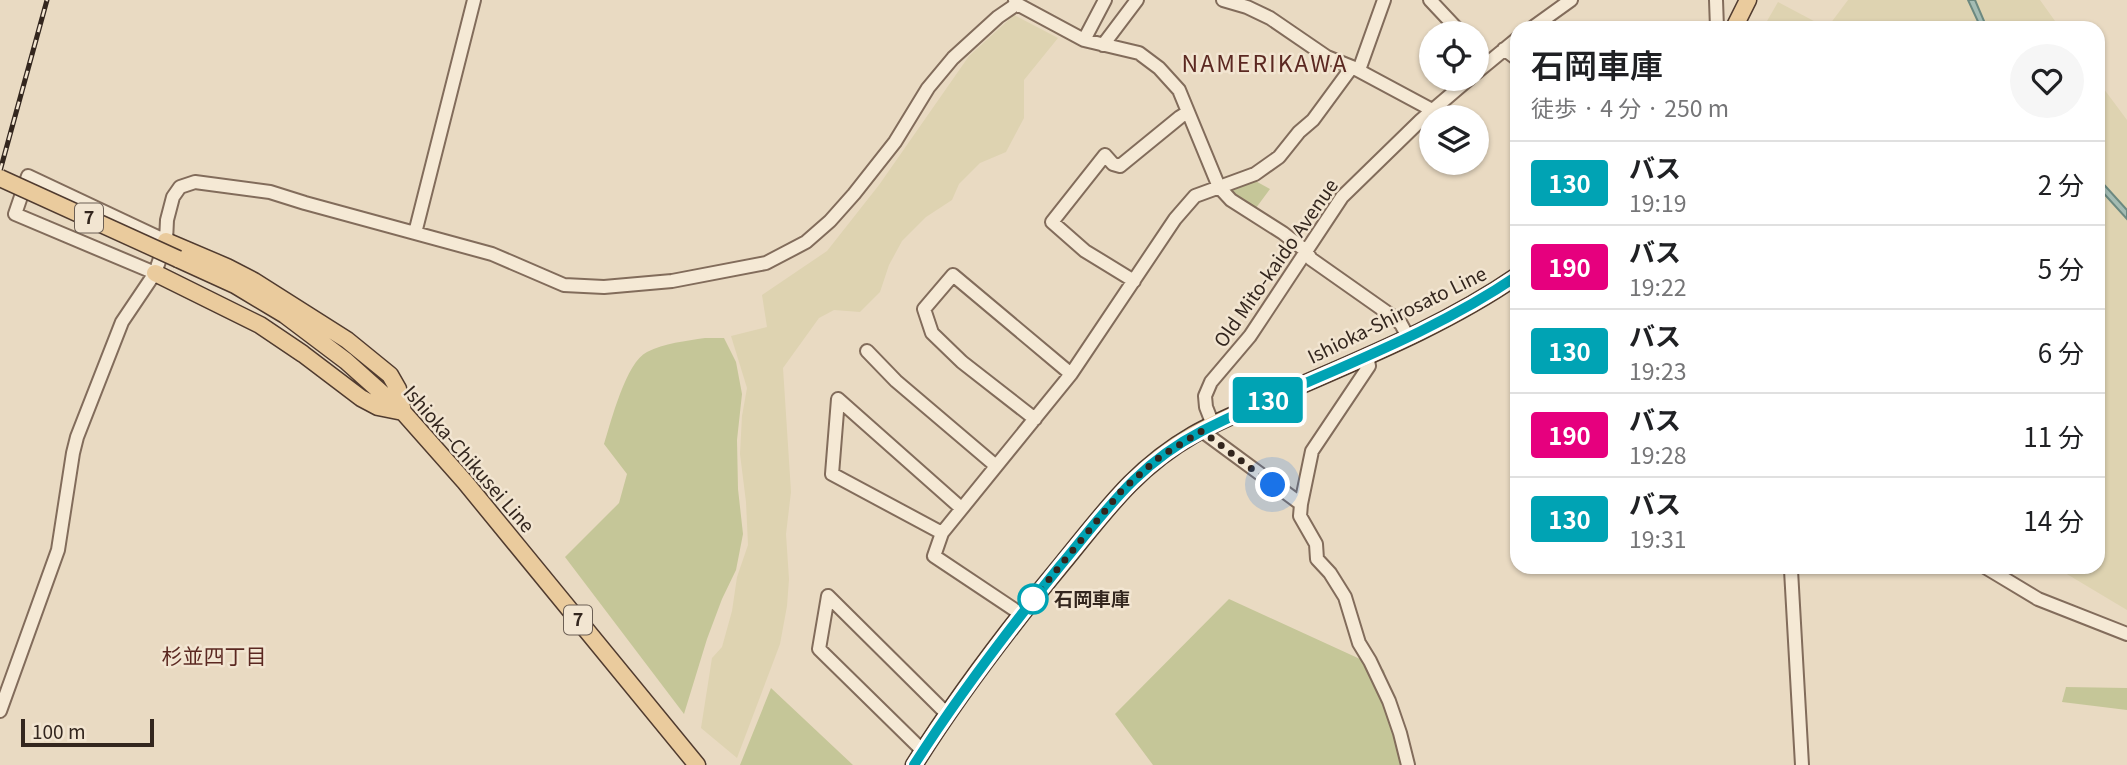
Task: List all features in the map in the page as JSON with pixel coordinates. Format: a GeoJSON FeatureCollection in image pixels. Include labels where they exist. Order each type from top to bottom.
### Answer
{"type":"FeatureCollection","features":[{"type":"Feature","properties":{"kind":"main road"},"geometry":{"type":"LineString","coordinates":[[1738,21],[1748,0]]}},
{"type":"Feature","properties":{"kind":"main road","name":"Ishioka-Chikusei Line"},"geometry":{"type":"LineString","coordinates":[[0,178],[235,285],[285,314],[346,361],[403,412],[465,482],[697,765]]}},
{"type":"Feature","properties":{"kind":"main road"},"geometry":{"type":"LineString","coordinates":[[155,273],[260,325],[360,398],[378,407],[403,412],[398,389],[390,375],[347,340],[254,281],[166,241]]}},
{"type":"Feature","properties":{"kind":"main road","name":"Ishioka-Shirosato Line"},"geometry":{"type":"LineString","coordinates":[[918,758],[1021,614],[1122,490],[1161,456],[1208,428],[1408,337],[1510,280]]}},
{"type":"Feature","properties":{"kind":"street"},"geometry":{"type":"LineString","coordinates":[[415,233],[474,0]]}},
{"type":"Feature","properties":{"kind":"street"},"geometry":{"type":"LineString","coordinates":[[1084,40],[1105,0]]}},
{"type":"Feature","properties":{"kind":"street"},"geometry":{"type":"LineString","coordinates":[[1103,45],[1137,0]]}},
{"type":"Feature","properties":{"kind":"street"},"geometry":{"type":"LineString","coordinates":[[1223,0],[1270,18],[1328,57],[1355,68],[1423,105]]}},
{"type":"Feature","properties":{"kind":"street"},"geometry":{"type":"LineString","coordinates":[[1021,614],[934,556],[942,533],[1072,374],[1175,219],[1195,196],[1255,174],[1279,157],[1299,132],[1313,120],[1355,68],[1384,0]]}},
{"type":"Feature","properties":{"kind":"street"},"geometry":{"type":"LineString","coordinates":[[1430,0],[1450,21]]}},
{"type":"Feature","properties":{"kind":"street"},"geometry":{"type":"LineString","coordinates":[[1542,21],[1571,0]]}},
{"type":"Feature","properties":{"kind":"street"},"geometry":{"type":"LineString","coordinates":[[1716,0],[1717,21]]}},
{"type":"Feature","properties":{"kind":"street"},"geometry":{"type":"LineString","coordinates":[[0,710],[58,550],[77,437],[122,322],[155,273],[166,241],[167,220],[173,197],[180,187],[195,182],[270,192],[492,254],[564,285],[604,287],[672,281],[766,263],[806,242],[830,221],[895,142],[928,88],[953,58],[1016,2],[1084,40],[1139,53],[1159,68],[1179,90],[1219,187],[1231,200],[1283,233],[1306,251],[1311,259],[1392,316],[1401,324],[1408,337]]}},
{"type":"Feature","properties":{"kind":"street"},"geometry":{"type":"LineString","coordinates":[[1489,61],[1510,44]]}},
{"type":"Feature","properties":{"kind":"street"},"geometry":{"type":"LineString","coordinates":[[1504,49],[1510,54]]}},
{"type":"Feature","properties":{"kind":"street","name":"Old Mito-kaido Avenue"},"geometry":{"type":"LineString","coordinates":[[1441,105],[1456,91]]}},
{"type":"Feature","properties":{"kind":"street"},"geometry":{"type":"LineString","coordinates":[[1134,281],[1086,251],[1052,222],[1105,155],[1113,164],[1120,166],[1188,112]]}},
{"type":"Feature","properties":{"kind":"street","name":"Old Mito-kaido Avenue"},"geometry":{"type":"LineString","coordinates":[[1208,428],[1205,396],[1211,382],[1250,336],[1342,197],[1419,125]]}},
{"type":"Feature","properties":{"kind":"street"},"geometry":{"type":"LineString","coordinates":[[155,273],[15,214],[28,176],[166,241]]}},
{"type":"Feature","properties":{"kind":"street"},"geometry":{"type":"LineString","coordinates":[[1035,419],[962,362],[932,333],[924,309],[953,275],[1072,374]]}},
{"type":"Feature","properties":{"kind":"street"},"geometry":{"type":"LineString","coordinates":[[867,351],[896,381],[996,466]]}},
{"type":"Feature","properties":{"kind":"street"},"geometry":{"type":"LineString","coordinates":[[1367,355],[1369,366],[1312,451],[1300,516],[1315,544],[1317,559],[1330,573],[1345,597],[1359,643],[1389,701],[1408,765]]}},
{"type":"Feature","properties":{"kind":"street"},"geometry":{"type":"LineString","coordinates":[[942,533],[832,474],[838,399],[961,508]]}},
{"type":"Feature","properties":{"kind":"street"},"geometry":{"type":"LineString","coordinates":[[1208,428],[1301,504]]}},
{"type":"Feature","properties":{"kind":"street"},"geometry":{"type":"LineString","coordinates":[[1791,574],[1802,765]]}},
{"type":"Feature","properties":{"kind":"street"},"geometry":{"type":"LineString","coordinates":[[1996,574],[2038,599],[2127,635]]}},
{"type":"Feature","properties":{"kind":"street"},"geometry":{"type":"LineString","coordinates":[[918,758],[819,649],[828,596],[947,714]]}},
{"type":"Feature","properties":{"kind":"shaded area"},"geometry":{"type":"Polygon","coordinates":[[[1848,0],[2040,0],[2055,21],[1832,21],[1848,0]]]}},
{"type":"Feature","properties":{"kind":"shaded area"},"geometry":{"type":"Polygon","coordinates":[[[1968,0],[1975,0],[1984,21],[1978,21],[1968,0]]]}},
{"type":"Feature","properties":{"kind":"shaded area"},"geometry":{"type":"Polygon","coordinates":[[[1778,2],[1814,21],[1767,21],[1778,2]]]}},
{"type":"Feature","properties":{"kind":"shaded area"},"geometry":{"type":"Polygon","coordinates":[[[1014,15],[1058,38],[1024,80],[1024,118],[1006,152],[980,163],[959,184],[952,200],[926,217],[902,241],[889,265],[880,292],[860,312],[834,310],[819,318],[783,368],[791,492],[786,534],[789,579],[787,606],[780,644],[737,758],[701,728],[712,658],[722,647],[732,611],[737,577],[748,545],[740,454],[747,388],[731,336],[767,327],[762,295],[827,251],[879,185],[969,56],[1014,15]]]}},
{"type":"Feature","properties":{"kind":"shaded area"},"geometry":{"type":"Polygon","coordinates":[[[2105,90],[2127,120],[2127,610],[2067,574],[2105,574],[2105,90]]]}},
{"type":"Feature","properties":{"kind":"shaded area"},"geometry":{"type":"Polygon","coordinates":[[[2105,186],[2127,210],[2127,219],[2105,195],[2105,186]]]}},
{"type":"Feature","properties":{"kind":"green space"},"geometry":{"type":"Polygon","coordinates":[[[1250,178],[1270,189],[1253,212],[1237,200],[1229,187],[1250,178]]]}},
{"type":"Feature","properties":{"kind":"green space"},"geometry":{"type":"Polygon","coordinates":[[[705,338],[724,338],[736,362],[742,394],[737,440],[738,489],[743,534],[736,570],[707,639],[684,714],[565,557],[619,503],[627,474],[604,444],[620,394],[632,368],[639,358],[654,349],[705,338]]]}},
{"type":"Feature","properties":{"kind":"green space"},"geometry":{"type":"Polygon","coordinates":[[[1229,599],[1384,670],[1405,765],[1153,765],[1115,714],[1229,599]]]}},
{"type":"Feature","properties":{"kind":"green space"},"geometry":{"type":"Polygon","coordinates":[[[2066,687],[2127,688],[2127,710],[2062,702],[2066,687]]]}},
{"type":"Feature","properties":{"kind":"green space"},"geometry":{"type":"Polygon","coordinates":[[[771,688],[853,765],[740,765],[771,688]]]}},
{"type":"Feature","properties":{"kind":"railway"},"geometry":{"type":"LineString","coordinates":[[0,171],[47,0]]}},
{"type":"Feature","properties":{"kind":"bus line","name":"130"},"geometry":{"type":"LineString","coordinates":[[914,765],[947,714],[1021,614],[1122,490],[1161,456],[1202,431],[1408,337],[1510,281]]}},
{"type":"Feature","properties":{"kind":"place","name":"石岡車庫"},"geometry":{"type":"Point","coordinates":[1033,599]}},
{"type":"Feature","properties":{"kind":"district","name":"NAMERIKAWA"},"geometry":{"type":"Point","coordinates":[1265,64]}},
{"type":"Feature","properties":{"kind":"district","name":"杉並四丁目"},"geometry":{"type":"Point","coordinates":[214,657]}},
{"type":"Feature","properties":{"kind":"route"},"geometry":{"type":"LineString","coordinates":[[1033,599],[1122,490],[1161,456],[1202,431],[1273,485]]}}]}
